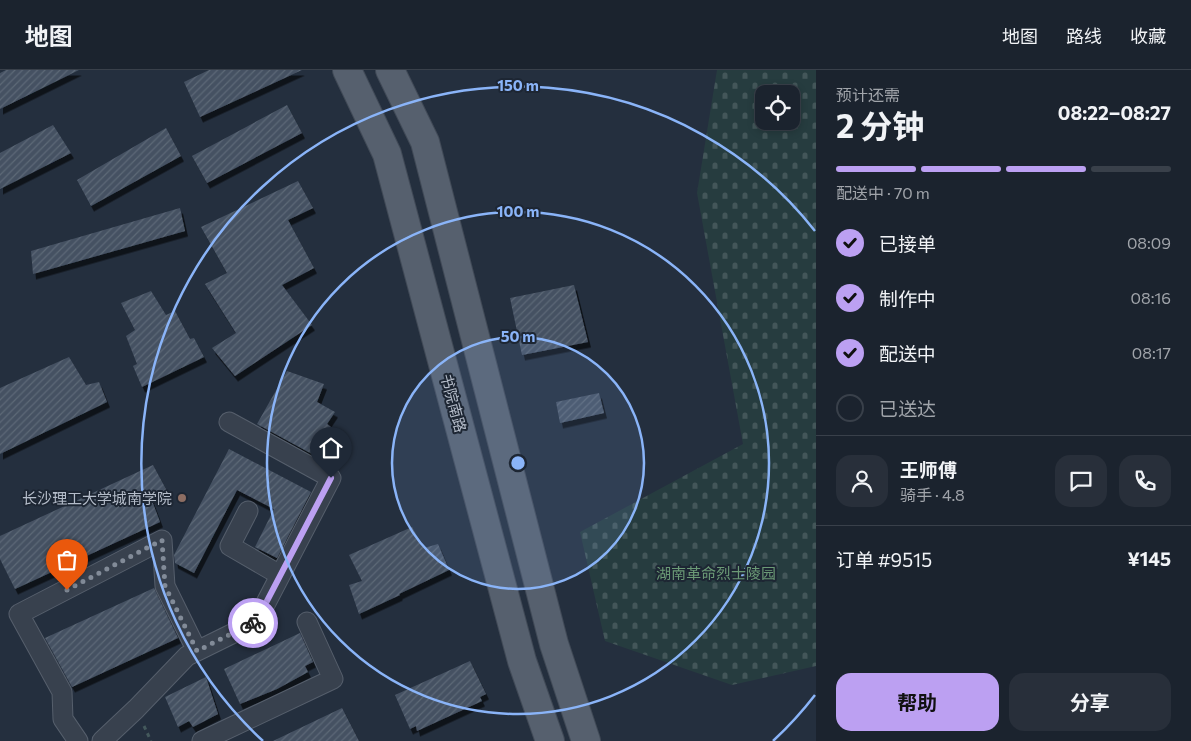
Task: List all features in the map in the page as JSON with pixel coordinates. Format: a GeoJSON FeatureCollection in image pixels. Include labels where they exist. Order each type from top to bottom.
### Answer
{"type":"FeatureCollection","features":[{"type":"Feature","properties":{"kind":"main road","name":"书院南路"},"geometry":{"type":"LineString","coordinates":[[347,70],[387,154],[522,660],[550,741]]}},
{"type":"Feature","properties":{"kind":"main road"},"geometry":{"type":"LineString","coordinates":[[390,70],[424,142],[554,644],[586,741]]}},
{"type":"Feature","properties":{"kind":"street"},"geometry":{"type":"LineString","coordinates":[[102,741],[187,656],[256,622],[331,478],[229,422]]}},
{"type":"Feature","properties":{"kind":"street"},"geometry":{"type":"LineString","coordinates":[[248,511],[230,546],[280,575]]}},
{"type":"Feature","properties":{"kind":"street"},"geometry":{"type":"LineString","coordinates":[[78,741],[64,719],[62,692],[19,614],[162,540],[165,586],[197,651]]}},
{"type":"Feature","properties":{"kind":"street"},"geometry":{"type":"LineString","coordinates":[[202,741],[333,679],[307,622]]}},
{"type":"Feature","properties":{"kind":"green space","name":"湖南革命烈士陵园"},"geometry":{"type":"Polygon","coordinates":[[[717,70],[816,70],[816,666],[732,685],[605,641],[580,532],[743,444],[697,193],[717,70]]]}},
{"type":"Feature","properties":{"kind":"building"},"geometry":{"type":"Polygon","coordinates":[[[6,70],[79,70],[0,109],[0,73],[6,70]]]}},
{"type":"Feature","properties":{"kind":"building"},"geometry":{"type":"Polygon","coordinates":[[[209,70],[302,70],[200,117],[184,82],[209,70]]]}},
{"type":"Feature","properties":{"kind":"building"},"geometry":{"type":"Polygon","coordinates":[[[287,105],[302,133],[207,183],[192,156],[287,105]]]}},
{"type":"Feature","properties":{"kind":"building"},"geometry":{"type":"Polygon","coordinates":[[[53,125],[71,153],[0,189],[0,153],[53,125]]]}},
{"type":"Feature","properties":{"kind":"building"},"geometry":{"type":"Polygon","coordinates":[[[166,128],[181,156],[91,206],[77,180],[166,128]]]}},
{"type":"Feature","properties":{"kind":"building"},"geometry":{"type":"Polygon","coordinates":[[[298,181],[313,208],[288,220],[314,268],[282,285],[312,325],[235,376],[212,348],[236,333],[205,284],[227,273],[201,227],[298,181]]]}},
{"type":"Feature","properties":{"kind":"building"},"geometry":{"type":"Polygon","coordinates":[[[180,208],[185,231],[33,274],[31,251],[180,208]]]}},
{"type":"Feature","properties":{"kind":"building"},"geometry":{"type":"Polygon","coordinates":[[[574,285],[588,342],[522,355],[510,298],[574,285]]]}},
{"type":"Feature","properties":{"kind":"building"},"geometry":{"type":"Polygon","coordinates":[[[151,291],[166,315],[175,311],[190,339],[194,338],[204,357],[142,387],[133,366],[137,364],[126,336],[135,330],[121,303],[151,291]]]}},
{"type":"Feature","properties":{"kind":"building"},"geometry":{"type":"Polygon","coordinates":[[[69,357],[86,385],[99,382],[107,402],[0,454],[0,388],[69,357]]]}},
{"type":"Feature","properties":{"kind":"building"},"geometry":{"type":"Polygon","coordinates":[[[287,371],[324,384],[317,402],[335,412],[327,424],[339,433],[323,460],[257,424],[287,371]]]}},
{"type":"Feature","properties":{"kind":"building"},"geometry":{"type":"Polygon","coordinates":[[[599,393],[604,413],[560,423],[556,402],[599,393]]]}},
{"type":"Feature","properties":{"kind":"building"},"geometry":{"type":"Polygon","coordinates":[[[229,449],[311,492],[277,558],[255,547],[274,509],[237,490],[194,573],[175,563],[174,555],[229,449]]]}},
{"type":"Feature","properties":{"kind":"building"},"geometry":{"type":"Polygon","coordinates":[[[153,465],[167,491],[151,498],[160,522],[15,589],[0,559],[0,536],[153,465]]]}},
{"type":"Feature","properties":{"kind":"building"},"geometry":{"type":"Polygon","coordinates":[[[412,527],[424,548],[438,544],[449,570],[359,614],[349,585],[362,581],[349,555],[412,527]]]}},
{"type":"Feature","properties":{"kind":"building"},"geometry":{"type":"Polygon","coordinates":[[[154,588],[178,638],[72,687],[45,638],[154,588]]]}},
{"type":"Feature","properties":{"kind":"building"},"geometry":{"type":"Polygon","coordinates":[[[300,633],[313,662],[305,666],[308,672],[277,689],[240,704],[224,669],[300,633]]]}},
{"type":"Feature","properties":{"kind":"building"},"geometry":{"type":"Polygon","coordinates":[[[470,661],[486,694],[480,697],[482,701],[417,731],[416,726],[410,729],[395,695],[470,661]]]}},
{"type":"Feature","properties":{"kind":"building"},"geometry":{"type":"Polygon","coordinates":[[[206,677],[218,714],[193,727],[189,721],[178,727],[165,697],[206,677]]]}},
{"type":"Feature","properties":{"kind":"building"},"geometry":{"type":"Polygon","coordinates":[[[342,708],[359,741],[273,741],[342,708]]]}},
{"type":"Feature","properties":{"kind":"way so far"},"geometry":{"type":"LineString","coordinates":[[67,590],[162,540],[165,586],[197,651],[253,623]]}},
{"type":"Feature","properties":{"kind":"place","name":"长沙理工大学城南学院"},"geometry":{"type":"Point","coordinates":[182,498]}},
{"type":"Feature","properties":{"kind":"route"},"geometry":{"type":"LineString","coordinates":[[253,623],[256,622],[331,478]]}}]}
